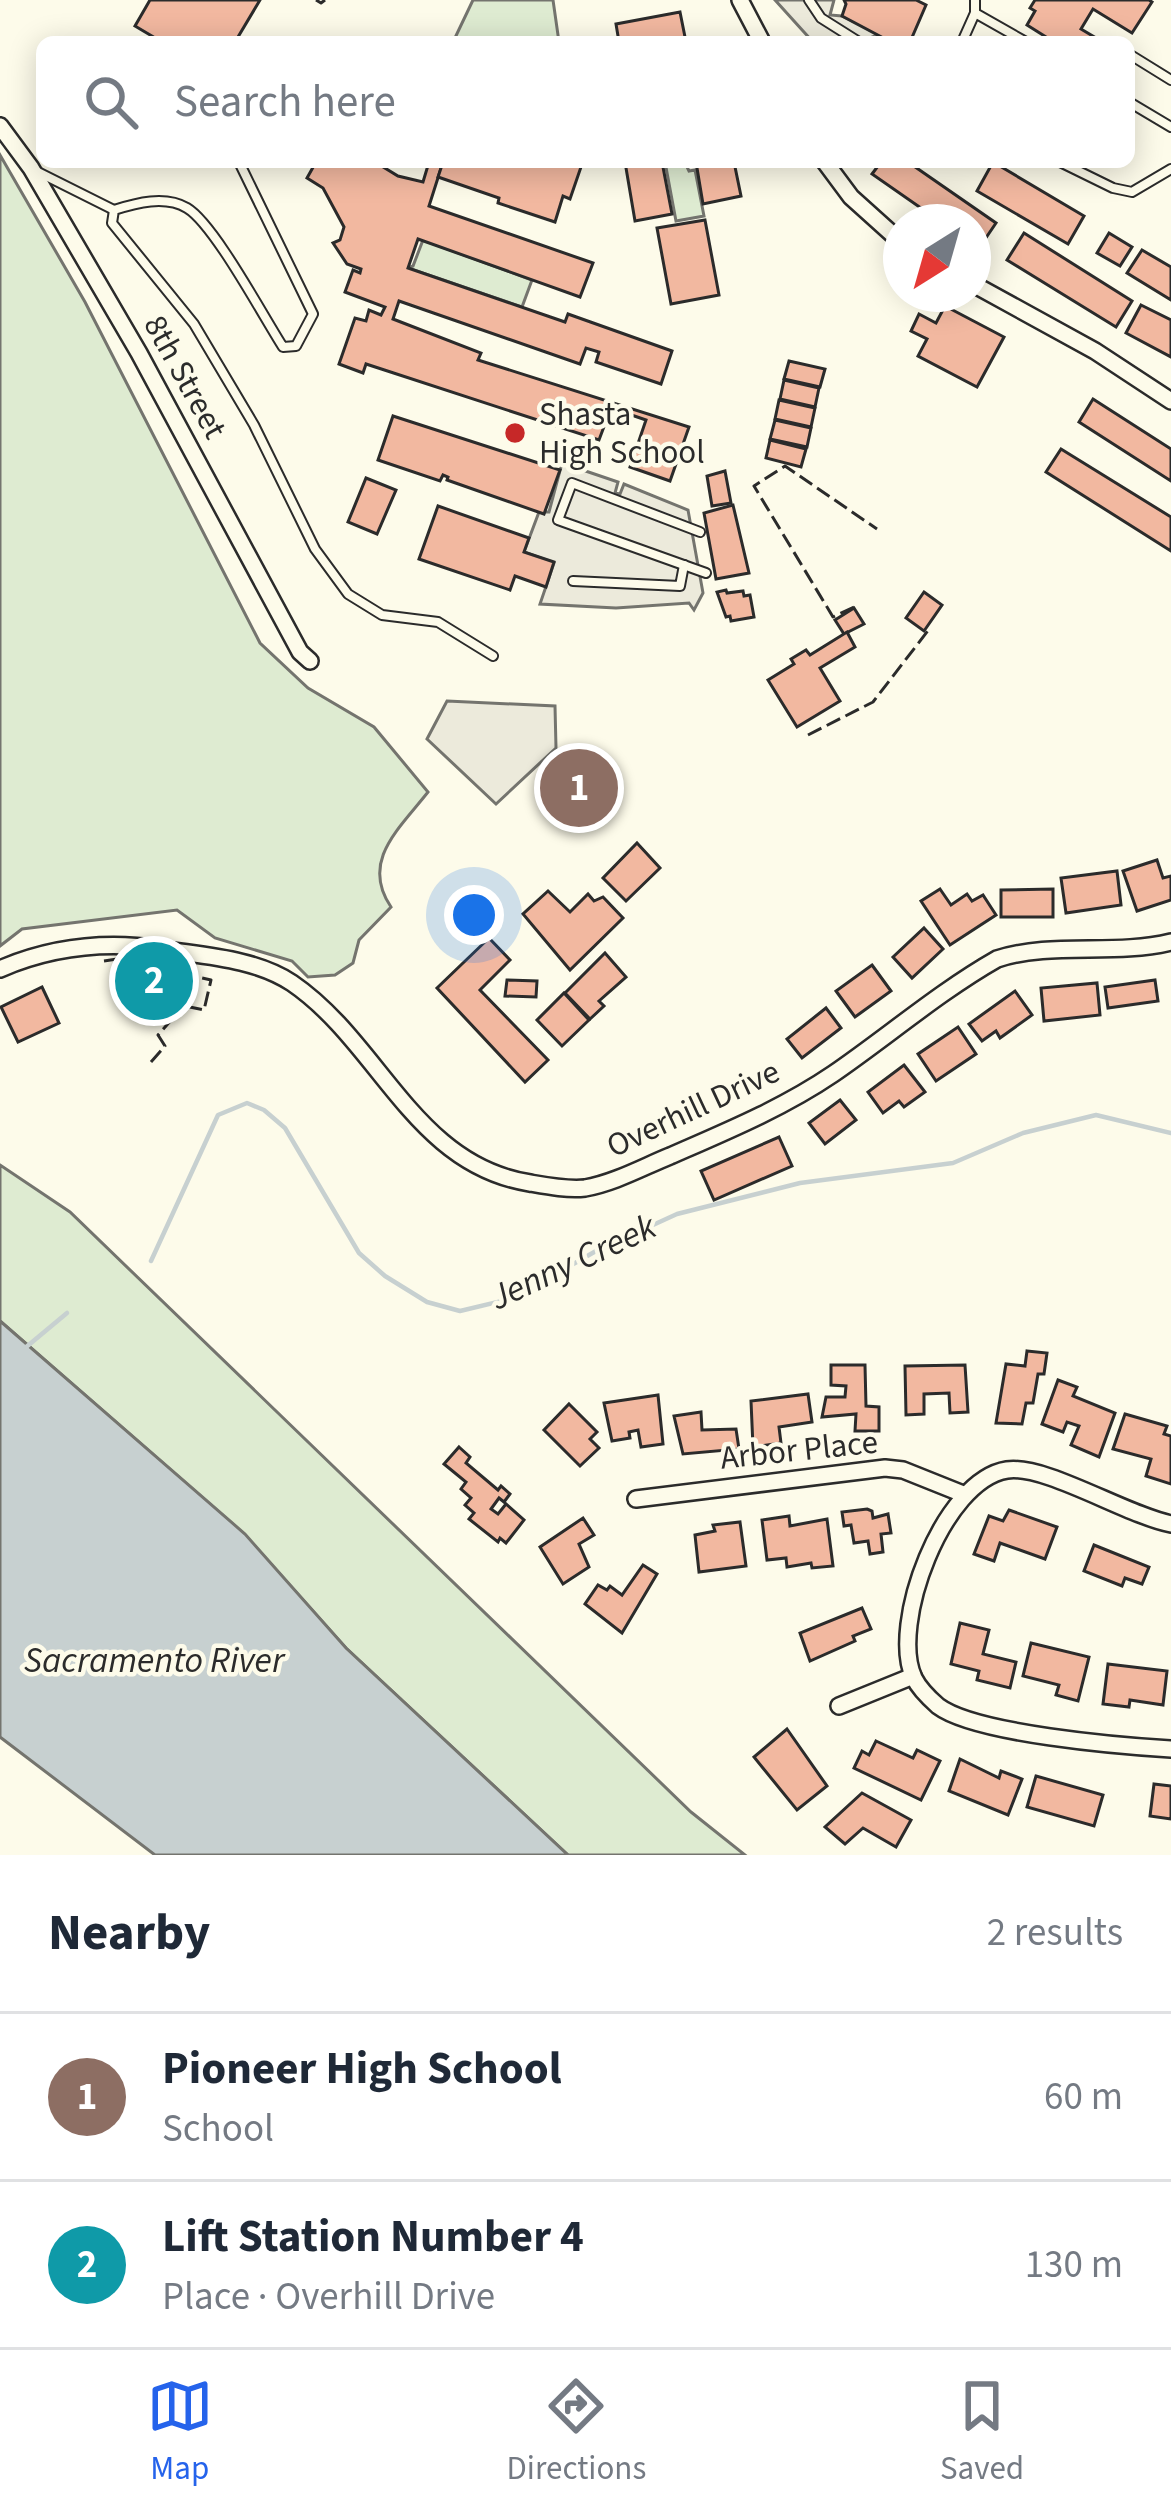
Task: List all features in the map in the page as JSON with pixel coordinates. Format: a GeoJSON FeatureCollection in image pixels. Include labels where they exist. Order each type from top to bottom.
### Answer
{"type":"FeatureCollection","features":[{"type":"Feature","properties":{"kind":"street"},"geometry":{"type":"LineString","coordinates":[[740,0],[759,36]]}},
{"type":"Feature","properties":{"kind":"street","name":"8th Street"},"geometry":{"type":"LineString","coordinates":[[0,126],[31,168],[139,353],[300,652],[310,662]]}},
{"type":"Feature","properties":{"kind":"street"},"geometry":{"type":"LineString","coordinates":[[829,168],[851,197],[883,226]]}},
{"type":"Feature","properties":{"kind":"street"},"geometry":{"type":"LineString","coordinates":[[991,294],[1095,351],[1171,401]]}},
{"type":"Feature","properties":{"kind":"street","name":"Overhill Drive"},"geometry":{"type":"LineString","coordinates":[[0,969],[55,950],[90,946],[178,951],[269,971],[305,993],[345,1031],[421,1126],[452,1151],[510,1179],[580,1189],[694,1146],[790,1100],[997,959],[1020,953],[1134,949],[1171,942]]}},
{"type":"Feature","properties":{"kind":"street","name":"Arbor Place"},"geometry":{"type":"LineString","coordinates":[[636,1499],[885,1468],[903,1470],[963,1494]]}},
{"type":"Feature","properties":{"kind":"street"},"geometry":{"type":"LineString","coordinates":[[1171,1524],[1022,1470],[992,1475],[963,1494],[937,1534],[909,1622],[908,1647],[913,1676],[939,1706],[973,1722],[1094,1742],[1171,1748]]}},
{"type":"Feature","properties":{"kind":"street"},"geometry":{"type":"LineString","coordinates":[[839,1706],[913,1676]]}},
{"type":"Feature","properties":{"kind":"lane"},"geometry":{"type":"LineString","coordinates":[[809,0],[820,17],[850,36]]}},
{"type":"Feature","properties":{"kind":"lane"},"geometry":{"type":"LineString","coordinates":[[965,36],[975,0]]}},
{"type":"Feature","properties":{"kind":"lane"},"geometry":{"type":"LineString","coordinates":[[975,13],[1015,36]]}},
{"type":"Feature","properties":{"kind":"lane"},"geometry":{"type":"LineString","coordinates":[[1135,58],[1171,80]]}},
{"type":"Feature","properties":{"kind":"lane"},"geometry":{"type":"LineString","coordinates":[[1135,106],[1171,127]]}},
{"type":"Feature","properties":{"kind":"lane"},"geometry":{"type":"LineString","coordinates":[[31,168],[114,210],[166,201],[189,208],[211,233],[284,346],[296,346],[313,314],[242,168]]}},
{"type":"Feature","properties":{"kind":"lane"},"geometry":{"type":"LineString","coordinates":[[1072,168],[1112,188],[1132,192],[1171,169]]}},
{"type":"Feature","properties":{"kind":"lane"},"geometry":{"type":"LineString","coordinates":[[114,210],[112,223],[194,324],[254,425],[315,549],[347,594],[382,615],[438,622],[493,656]]}},
{"type":"Feature","properties":{"kind":"lane"},"geometry":{"type":"LineString","coordinates":[[700,532],[572,483],[558,520],[706,573]]}},
{"type":"Feature","properties":{"kind":"lane"},"geometry":{"type":"LineString","coordinates":[[573,581],[680,586],[684,565]]}},
{"type":"Feature","properties":{"kind":"green space"},"geometry":{"type":"Polygon","coordinates":[[[473,0],[553,0],[558,36],[456,36],[473,0]]]}},
{"type":"Feature","properties":{"kind":"green space"},"geometry":{"type":"Polygon","coordinates":[[[0,155],[85,302],[260,643],[308,688],[374,727],[428,792],[395,833],[381,860],[382,890],[391,907],[359,940],[353,963],[335,975],[308,977],[292,961],[215,938],[177,910],[22,929],[0,946],[0,155]]]}},
{"type":"Feature","properties":{"kind":"green space"},"geometry":{"type":"Polygon","coordinates":[[[666,168],[695,170],[704,216],[676,221],[666,168]]]}},
{"type":"Feature","properties":{"kind":"green space"},"geometry":{"type":"Polygon","coordinates":[[[423,240],[532,280],[522,307],[408,268],[423,240]]]}},
{"type":"Feature","properties":{"kind":"green space"},"geometry":{"type":"Polygon","coordinates":[[[0,1165],[70,1212],[691,1812],[745,1855],[568,1855],[346,1648],[244,1534],[0,1321],[0,1165]]]}},
{"type":"Feature","properties":{"kind":"shaded area"},"geometry":{"type":"Polygon","coordinates":[[[775,0],[834,0],[830,15],[880,34],[875,36],[808,36],[775,0]]]}},
{"type":"Feature","properties":{"kind":"shaded area"},"geometry":{"type":"Polygon","coordinates":[[[562,463],[618,482],[615,493],[620,494],[624,484],[688,510],[703,593],[694,610],[689,603],[616,608],[540,604],[554,563],[524,552],[539,512],[549,512],[562,463]]]}},
{"type":"Feature","properties":{"kind":"shaded area"},"geometry":{"type":"Polygon","coordinates":[[[447,701],[555,706],[556,748],[496,804],[427,739],[447,701]]]}},
{"type":"Feature","properties":{"kind":"water","name":"Sacramento River"},"geometry":{"type":"Polygon","coordinates":[[[0,1321],[245,1534],[346,1648],[568,1855],[155,1855],[0,1737],[0,1321]]]}},
{"type":"Feature","properties":{"kind":"building"},"geometry":{"type":"Polygon","coordinates":[[[150,0],[260,0],[239,36],[152,36],[135,26],[150,0]]]}},
{"type":"Feature","properties":{"kind":"building"},"geometry":{"type":"Polygon","coordinates":[[[844,0],[916,0],[926,5],[913,36],[880,36],[842,16],[844,0]]]}},
{"type":"Feature","properties":{"kind":"building"},"geometry":{"type":"Polygon","coordinates":[[[1035,0],[1152,2],[1132,33],[1093,9],[1081,29],[1093,36],[1044,36],[1027,25],[1035,11],[1030,8],[1035,0]]]}},
{"type":"Feature","properties":{"kind":"building"},"geometry":{"type":"Polygon","coordinates":[[[680,12],[685,36],[618,36],[616,24],[680,12]]]}},
{"type":"Feature","properties":{"kind":"building"},"geometry":{"type":"Polygon","coordinates":[[[313,168],[385,168],[423,182],[427,168],[441,168],[429,206],[593,263],[580,297],[418,239],[408,268],[565,322],[568,314],[672,351],[661,384],[596,362],[599,352],[586,348],[580,364],[399,301],[393,319],[481,353],[478,360],[689,427],[670,481],[630,467],[646,420],[611,408],[599,440],[366,364],[363,373],[339,364],[355,318],[366,321],[369,310],[381,315],[385,307],[345,292],[353,270],[360,273],[361,269],[347,264],[333,243],[340,240],[344,227],[323,188],[307,178],[313,168]]]}},
{"type":"Feature","properties":{"kind":"building"},"geometry":{"type":"Polygon","coordinates":[[[441,168],[581,168],[570,199],[563,196],[555,222],[438,177],[441,168]]]}},
{"type":"Feature","properties":{"kind":"building"},"geometry":{"type":"Polygon","coordinates":[[[626,168],[663,168],[672,214],[635,221],[626,168]]]}},
{"type":"Feature","properties":{"kind":"building"},"geometry":{"type":"Polygon","coordinates":[[[697,168],[735,168],[741,196],[703,204],[697,168]]]}},
{"type":"Feature","properties":{"kind":"building"},"geometry":{"type":"Polygon","coordinates":[[[876,168],[917,168],[969,204],[915,204],[872,174],[876,168]]]}},
{"type":"Feature","properties":{"kind":"building"},"geometry":{"type":"Polygon","coordinates":[[[990,168],[1003,168],[1084,216],[1068,244],[977,191],[990,168]]]}},
{"type":"Feature","properties":{"kind":"building"},"geometry":{"type":"Polygon","coordinates":[[[705,220],[719,295],[671,304],[657,228],[705,220]]]}},
{"type":"Feature","properties":{"kind":"building"},"geometry":{"type":"Polygon","coordinates":[[[1024,233],[1132,301],[1116,327],[1007,260],[1024,233]]]}},
{"type":"Feature","properties":{"kind":"building"},"geometry":{"type":"Polygon","coordinates":[[[1109,233],[1132,247],[1120,266],[1097,253],[1109,233]]]}},
{"type":"Feature","properties":{"kind":"building"},"geometry":{"type":"Polygon","coordinates":[[[1142,250],[1171,267],[1171,300],[1127,273],[1142,250]]]}},
{"type":"Feature","properties":{"kind":"building"},"geometry":{"type":"Polygon","coordinates":[[[1141,305],[1171,320],[1171,357],[1126,333],[1141,305]]]}},
{"type":"Feature","properties":{"kind":"building"},"geometry":{"type":"Polygon","coordinates":[[[942,312],[956,312],[1004,337],[977,387],[918,356],[927,339],[911,331],[919,314],[936,323],[942,312]]]}},
{"type":"Feature","properties":{"kind":"building"},"geometry":{"type":"Polygon","coordinates":[[[789,361],[825,369],[820,387],[784,379],[789,361]]]}},
{"type":"Feature","properties":{"kind":"building"},"geometry":{"type":"Polygon","coordinates":[[[784,380],[819,388],[815,407],[780,399],[784,380]]]}},
{"type":"Feature","properties":{"kind":"building"},"geometry":{"type":"Polygon","coordinates":[[[1093,399],[1171,449],[1171,481],[1079,422],[1093,399]]]}},
{"type":"Feature","properties":{"kind":"building"},"geometry":{"type":"Polygon","coordinates":[[[779,400],[815,408],[811,427],[775,419],[779,400]]]}},
{"type":"Feature","properties":{"kind":"building"},"geometry":{"type":"Polygon","coordinates":[[[393,416],[560,470],[544,514],[443,475],[440,481],[378,460],[393,416]]]}},
{"type":"Feature","properties":{"kind":"building"},"geometry":{"type":"Polygon","coordinates":[[[775,420],[811,428],[807,447],[770,439],[775,420]]]}},
{"type":"Feature","properties":{"kind":"building"},"geometry":{"type":"Polygon","coordinates":[[[770,440],[806,449],[801,467],[766,458],[770,440]]]}},
{"type":"Feature","properties":{"kind":"building"},"geometry":{"type":"Polygon","coordinates":[[[1061,449],[1171,517],[1171,551],[1046,472],[1061,449]]]}},
{"type":"Feature","properties":{"kind":"building"},"geometry":{"type":"Polygon","coordinates":[[[725,471],[731,503],[712,506],[707,476],[725,471]]]}},
{"type":"Feature","properties":{"kind":"building"},"geometry":{"type":"Polygon","coordinates":[[[366,478],[396,490],[377,534],[348,522],[366,478]]]}},
{"type":"Feature","properties":{"kind":"building"},"geometry":{"type":"Polygon","coordinates":[[[733,505],[749,573],[716,579],[704,513],[733,505]]]}},
{"type":"Feature","properties":{"kind":"building"},"geometry":{"type":"Polygon","coordinates":[[[438,506],[529,538],[524,552],[554,562],[546,587],[515,576],[510,590],[419,559],[438,506]]]}},
{"type":"Feature","properties":{"kind":"building"},"geometry":{"type":"Polygon","coordinates":[[[717,592],[750,595],[754,617],[731,621],[726,617],[717,592]]]}},
{"type":"Feature","properties":{"kind":"building"},"geometry":{"type":"Polygon","coordinates":[[[924,592],[942,605],[924,631],[906,618],[924,592]]]}},
{"type":"Feature","properties":{"kind":"building"},"geometry":{"type":"Polygon","coordinates":[[[854,608],[864,624],[844,634],[835,620],[854,608]]]}},
{"type":"Feature","properties":{"kind":"building"},"geometry":{"type":"Polygon","coordinates":[[[847,632],[855,647],[820,668],[840,701],[797,727],[768,680],[794,664],[791,659],[806,650],[810,655],[847,632]]]}},
{"type":"Feature","properties":{"kind":"building"},"geometry":{"type":"Polygon","coordinates":[[[637,843],[660,868],[626,901],[603,878],[637,843]]]}},
{"type":"Feature","properties":{"kind":"building"},"geometry":{"type":"Polygon","coordinates":[[[1157,860],[1163,878],[1171,876],[1171,900],[1137,911],[1123,871],[1157,860]]]}},
{"type":"Feature","properties":{"kind":"building"},"geometry":{"type":"Polygon","coordinates":[[[1117,871],[1121,905],[1066,913],[1061,878],[1117,871]]]}},
{"type":"Feature","properties":{"kind":"building"},"geometry":{"type":"Polygon","coordinates":[[[940,889],[951,905],[967,894],[972,901],[983,895],[996,915],[950,945],[921,901],[940,889]]]}},
{"type":"Feature","properties":{"kind":"building"},"geometry":{"type":"Polygon","coordinates":[[[1053,889],[1053,917],[1001,917],[1001,890],[1053,889]]]}},
{"type":"Feature","properties":{"kind":"building"},"geometry":{"type":"Polygon","coordinates":[[[548,891],[570,912],[588,894],[594,901],[603,897],[623,918],[570,970],[523,914],[548,891]]]}},
{"type":"Feature","properties":{"kind":"building"},"geometry":{"type":"Polygon","coordinates":[[[924,928],[943,949],[912,978],[893,957],[924,928]]]}},
{"type":"Feature","properties":{"kind":"building"},"geometry":{"type":"Polygon","coordinates":[[[489,938],[510,960],[480,990],[548,1060],[525,1082],[437,988],[489,938]]]}},
{"type":"Feature","properties":{"kind":"building"},"geometry":{"type":"Polygon","coordinates":[[[605,953],[626,977],[599,1001],[604,1006],[590,1019],[565,993],[605,953]]]}},
{"type":"Feature","properties":{"kind":"building"},"geometry":{"type":"Polygon","coordinates":[[[150,963],[172,979],[157,1000],[135,983],[150,963]]]}},
{"type":"Feature","properties":{"kind":"building"},"geometry":{"type":"Polygon","coordinates":[[[872,965],[891,991],[855,1017],[836,991],[872,965]]]}},
{"type":"Feature","properties":{"kind":"building"},"geometry":{"type":"Polygon","coordinates":[[[507,980],[537,981],[536,997],[505,996],[507,980]]]}},
{"type":"Feature","properties":{"kind":"building"},"geometry":{"type":"Polygon","coordinates":[[[1155,980],[1158,1001],[1108,1008],[1105,987],[1155,980]]]}},
{"type":"Feature","properties":{"kind":"building"},"geometry":{"type":"Polygon","coordinates":[[[1097,983],[1100,1015],[1044,1021],[1041,988],[1097,983]]]}},
{"type":"Feature","properties":{"kind":"building"},"geometry":{"type":"Polygon","coordinates":[[[42,987],[59,1023],[18,1042],[1,1007],[42,987]]]}},
{"type":"Feature","properties":{"kind":"building"},"geometry":{"type":"Polygon","coordinates":[[[1015,991],[1032,1015],[1000,1038],[996,1031],[982,1041],[969,1024],[1015,991]]]}},
{"type":"Feature","properties":{"kind":"building"},"geometry":{"type":"Polygon","coordinates":[[[564,993],[589,1020],[562,1046],[537,1020],[564,993]]]}},
{"type":"Feature","properties":{"kind":"building"},"geometry":{"type":"Polygon","coordinates":[[[826,1008],[841,1028],[802,1058],[787,1039],[826,1008]]]}},
{"type":"Feature","properties":{"kind":"building"},"geometry":{"type":"Polygon","coordinates":[[[958,1027],[976,1054],[936,1081],[918,1054],[958,1027]]]}},
{"type":"Feature","properties":{"kind":"building"},"geometry":{"type":"Polygon","coordinates":[[[904,1065],[925,1092],[904,1107],[899,1101],[883,1113],[868,1092],[904,1065]]]}},
{"type":"Feature","properties":{"kind":"building"},"geometry":{"type":"Polygon","coordinates":[[[840,1100],[856,1120],[825,1144],[809,1123],[840,1100]]]}},
{"type":"Feature","properties":{"kind":"building"},"geometry":{"type":"Polygon","coordinates":[[[779,1137],[792,1166],[714,1200],[701,1171],[779,1137]]]}},
{"type":"Feature","properties":{"kind":"building"},"geometry":{"type":"Polygon","coordinates":[[[1027,1351],[1047,1353],[1033,1403],[1026,1403],[1022,1424],[996,1423],[1006,1364],[1025,1366],[1027,1351]]]}},
{"type":"Feature","properties":{"kind":"building"},"geometry":{"type":"Polygon","coordinates":[[[831,1365],[865,1365],[866,1406],[879,1407],[879,1431],[855,1431],[856,1414],[822,1417],[826,1397],[845,1397],[846,1386],[831,1385],[831,1365]]]}},
{"type":"Feature","properties":{"kind":"building"},"geometry":{"type":"Polygon","coordinates":[[[965,1365],[968,1412],[950,1413],[949,1393],[924,1394],[924,1414],[906,1415],[905,1366],[965,1365]]]}},
{"type":"Feature","properties":{"kind":"building"},"geometry":{"type":"Polygon","coordinates":[[[1058,1380],[1077,1387],[1073,1396],[1115,1413],[1099,1457],[1071,1445],[1079,1426],[1067,1422],[1063,1432],[1042,1424],[1058,1380]]]}},
{"type":"Feature","properties":{"kind":"building"},"geometry":{"type":"Polygon","coordinates":[[[808,1394],[812,1422],[779,1427],[781,1443],[753,1447],[751,1401],[808,1394]]]}},
{"type":"Feature","properties":{"kind":"building"},"geometry":{"type":"Polygon","coordinates":[[[658,1395],[663,1444],[641,1447],[638,1430],[629,1432],[630,1438],[612,1441],[604,1403],[658,1395]]]}},
{"type":"Feature","properties":{"kind":"building"},"geometry":{"type":"Polygon","coordinates":[[[569,1404],[597,1432],[590,1439],[599,1448],[580,1466],[544,1430],[569,1404]]]}},
{"type":"Feature","properties":{"kind":"building"},"geometry":{"type":"Polygon","coordinates":[[[701,1412],[702,1430],[736,1429],[739,1449],[683,1454],[674,1416],[701,1412]]]}},
{"type":"Feature","properties":{"kind":"building"},"geometry":{"type":"Polygon","coordinates":[[[1125,1414],[1167,1426],[1171,1484],[1146,1476],[1151,1459],[1113,1449],[1125,1414]]]}},
{"type":"Feature","properties":{"kind":"building"},"geometry":{"type":"Polygon","coordinates":[[[459,1447],[470,1457],[466,1463],[498,1490],[501,1486],[510,1494],[504,1502],[499,1498],[491,1509],[498,1514],[506,1504],[524,1520],[506,1543],[469,1519],[474,1513],[465,1505],[471,1498],[461,1489],[466,1482],[444,1464],[459,1447]]]}},
{"type":"Feature","properties":{"kind":"building"},"geometry":{"type":"Polygon","coordinates":[[[867,1509],[873,1518],[888,1514],[891,1533],[881,1534],[883,1552],[870,1554],[868,1541],[854,1543],[851,1525],[844,1526],[842,1512],[867,1509]]]}},
{"type":"Feature","properties":{"kind":"building"},"geometry":{"type":"Polygon","coordinates":[[[1009,1510],[1057,1527],[1045,1559],[1000,1543],[994,1561],[974,1554],[989,1516],[1003,1521],[1009,1510]]]}},
{"type":"Feature","properties":{"kind":"building"},"geometry":{"type":"Polygon","coordinates":[[[789,1516],[790,1526],[827,1519],[833,1566],[787,1567],[786,1558],[767,1560],[762,1520],[789,1516]]]}},
{"type":"Feature","properties":{"kind":"building"},"geometry":{"type":"Polygon","coordinates":[[[583,1518],[594,1535],[579,1544],[589,1567],[563,1584],[540,1547],[583,1518]]]}},
{"type":"Feature","properties":{"kind":"building"},"geometry":{"type":"Polygon","coordinates":[[[740,1522],[746,1566],[699,1572],[695,1535],[715,1531],[713,1525],[740,1522]]]}},
{"type":"Feature","properties":{"kind":"building"},"geometry":{"type":"Polygon","coordinates":[[[1094,1545],[1149,1567],[1142,1584],[1125,1578],[1122,1586],[1084,1571],[1094,1545]]]}},
{"type":"Feature","properties":{"kind":"building"},"geometry":{"type":"Polygon","coordinates":[[[643,1565],[657,1574],[622,1633],[585,1604],[598,1585],[607,1590],[610,1586],[622,1595],[643,1565]]]}},
{"type":"Feature","properties":{"kind":"building"},"geometry":{"type":"Polygon","coordinates":[[[862,1608],[871,1629],[810,1661],[800,1633],[862,1608]]]}},
{"type":"Feature","properties":{"kind":"building"},"geometry":{"type":"Polygon","coordinates":[[[960,1623],[989,1630],[983,1654],[1016,1662],[1010,1688],[977,1680],[979,1671],[951,1664],[960,1623]]]}},
{"type":"Feature","properties":{"kind":"building"},"geometry":{"type":"Polygon","coordinates":[[[1031,1643],[1089,1657],[1078,1701],[1056,1695],[1059,1685],[1023,1676],[1031,1643]]]}},
{"type":"Feature","properties":{"kind":"building"},"geometry":{"type":"Polygon","coordinates":[[[1108,1664],[1167,1671],[1163,1705],[1130,1700],[1129,1707],[1103,1704],[1108,1664]]]}},
{"type":"Feature","properties":{"kind":"building"},"geometry":{"type":"Polygon","coordinates":[[[787,1729],[827,1786],[797,1810],[754,1757],[787,1729]]]}},
{"type":"Feature","properties":{"kind":"building"},"geometry":{"type":"Polygon","coordinates":[[[876,1741],[913,1758],[917,1750],[940,1761],[921,1800],[854,1768],[862,1751],[869,1755],[876,1741]]]}},
{"type":"Feature","properties":{"kind":"building"},"geometry":{"type":"Polygon","coordinates":[[[960,1759],[999,1778],[1001,1771],[1022,1779],[1008,1815],[949,1791],[960,1759]]]}},
{"type":"Feature","properties":{"kind":"building"},"geometry":{"type":"Polygon","coordinates":[[[1036,1776],[1103,1795],[1094,1826],[1027,1807],[1036,1776]]]}},
{"type":"Feature","properties":{"kind":"building"},"geometry":{"type":"Polygon","coordinates":[[[1154,1784],[1171,1786],[1171,1819],[1150,1816],[1154,1784]]]}},
{"type":"Feature","properties":{"kind":"building"},"geometry":{"type":"Polygon","coordinates":[[[862,1793],[911,1820],[896,1847],[863,1828],[845,1844],[825,1827],[862,1793]]]}},
{"type":"Feature","properties":{"kind":"waterway","name":"Jenny Creek"},"geometry":{"type":"LineString","coordinates":[[151,1261],[218,1115],[247,1103],[285,1128],[359,1253],[427,1302],[460,1311],[514,1298],[596,1251],[677,1214],[800,1183],[953,1163],[1023,1133],[1096,1115],[1171,1133]]}},
{"type":"Feature","properties":{"kind":"waterway","name":"Jenny Creek"},"geometry":{"type":"LineString","coordinates":[[25,1348],[67,1313]]}},
{"type":"Feature","properties":{"kind":"fence"},"geometry":{"type":"LineString","coordinates":[[316,0],[325,0]]}},
{"type":"Feature","properties":{"kind":"fence"},"geometry":{"type":"LineString","coordinates":[[854,607],[833,617],[754,486],[785,466],[877,529]]}},
{"type":"Feature","properties":{"kind":"fence"},"geometry":{"type":"LineString","coordinates":[[808,735],[873,702],[930,628]]}},
{"type":"Feature","properties":{"kind":"fence"},"geometry":{"type":"LineString","coordinates":[[104,961],[150,954],[176,972],[211,980],[204,1010],[176,1004]]}},
{"type":"Feature","properties":{"kind":"fence"},"geometry":{"type":"LineString","coordinates":[[151,1062],[165,1046],[158,1035],[173,1018],[176,1004],[167,989]]}},
{"type":"Feature","properties":{"kind":"place","name":"Shasta High School"},"geometry":{"type":"Point","coordinates":[515,433]}},
{"type":"Feature","properties":{"kind":"place","name":"Pioneer High School"},"geometry":{"type":"Point","coordinates":[579,788]}},
{"type":"Feature","properties":{"kind":"place","name":"Lift Station Number 4"},"geometry":{"type":"Point","coordinates":[154,981]}}]}
